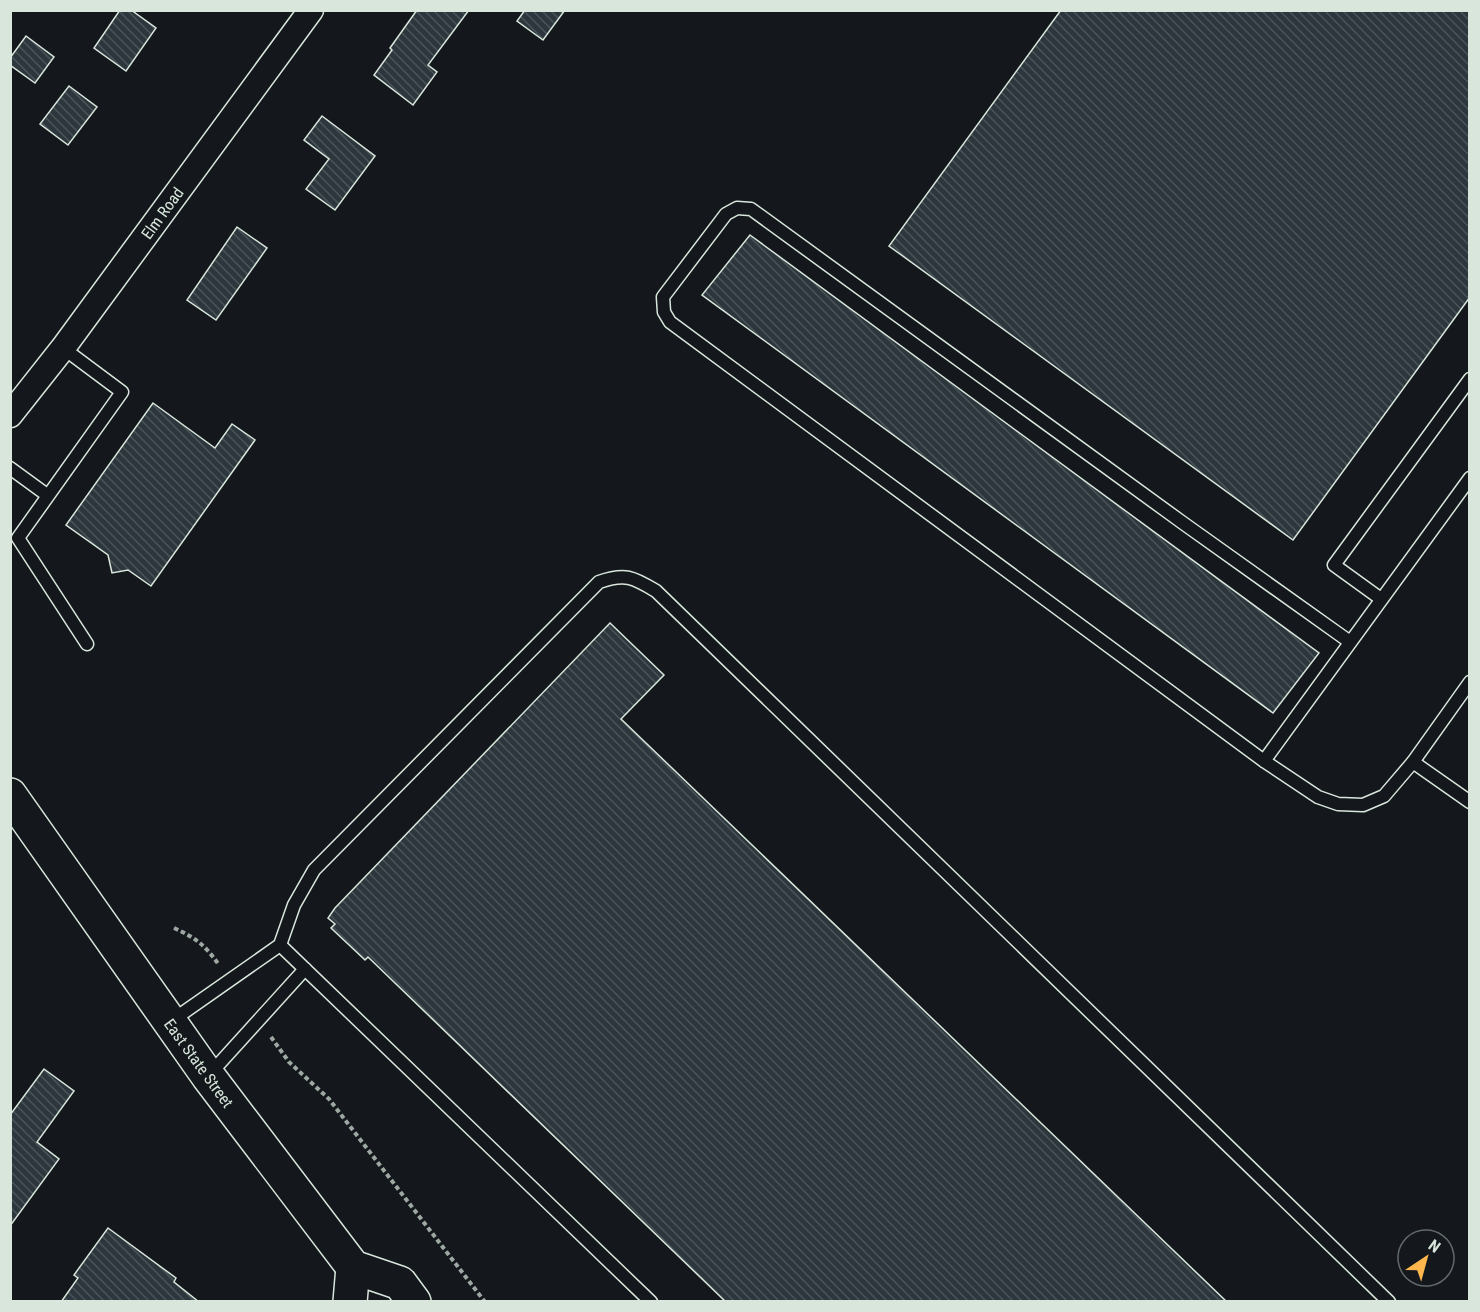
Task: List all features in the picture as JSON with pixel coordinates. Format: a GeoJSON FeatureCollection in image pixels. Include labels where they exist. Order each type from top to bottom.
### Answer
{"type":"FeatureCollection","features":[{"type":"Feature","properties":{"kind":"main road","name":"East State Street"},"geometry":{"type":"LineString","coordinates":[[10,795],[207,1076],[353,1267]]}},
{"type":"Feature","properties":{"kind":"main road"},"geometry":{"type":"LineString","coordinates":[[350,1302],[353,1267],[400,1283],[414,1302]]}},
{"type":"Feature","properties":{"kind":"street","name":"Elm Road"},"geometry":{"type":"LineString","coordinates":[[10,415],[63,348],[311,10]]}},
{"type":"Feature","properties":{"kind":"lane"},"geometry":{"type":"LineString","coordinates":[[1350,642],[751,209],[737,208],[726,214],[663,297],[664,312],[670,322],[1264,761],[1318,796],[1338,804],[1363,805],[1384,796],[1413,762],[1470,682]]}},
{"type":"Feature","properties":{"kind":"lane"},"geometry":{"type":"LineString","coordinates":[[63,348],[122,392],[18,538],[87,644]]}},
{"type":"Feature","properties":{"kind":"lane"},"geometry":{"type":"LineString","coordinates":[[1381,599],[1334,565],[1470,379]]}},
{"type":"Feature","properties":{"kind":"lane"},"geometry":{"type":"LineString","coordinates":[[10,468],[47,495]]}},
{"type":"Feature","properties":{"kind":"lane"},"geometry":{"type":"LineString","coordinates":[[1264,761],[1470,478]]}},
{"type":"Feature","properties":{"kind":"lane"},"geometry":{"type":"LineString","coordinates":[[170,1023],[280,945],[294,905],[314,870],[599,582],[613,577],[634,578],[656,591],[1389,1302]]}},
{"type":"Feature","properties":{"kind":"lane"},"geometry":{"type":"LineString","coordinates":[[1413,762],[1470,802]]}},
{"type":"Feature","properties":{"kind":"lane"},"geometry":{"type":"LineString","coordinates":[[280,945],[651,1302]]}},
{"type":"Feature","properties":{"kind":"lane"},"geometry":{"type":"LineString","coordinates":[[207,1076],[305,969]]}},
{"type":"Feature","properties":{"kind":"path"},"geometry":{"type":"LineString","coordinates":[[174,928],[202,943],[216,961]]}},
{"type":"Feature","properties":{"kind":"path"},"geometry":{"type":"LineString","coordinates":[[281,1051],[289,1062],[329,1099],[485,1302]]}},
{"type":"Feature","properties":{"kind":"building"},"geometry":{"type":"Polygon","coordinates":[[[120,10],[131,10],[156,28],[126,71],[94,48],[120,10]]]}},
{"type":"Feature","properties":{"kind":"building"},"geometry":{"type":"Polygon","coordinates":[[[417,10],[469,10],[428,65],[437,72],[413,105],[374,75],[417,10]]]}},
{"type":"Feature","properties":{"kind":"building"},"geometry":{"type":"Polygon","coordinates":[[[525,10],[565,10],[543,40],[517,21],[525,10]]]}},
{"type":"Feature","properties":{"kind":"building"},"geometry":{"type":"Polygon","coordinates":[[[1061,10],[1470,10],[1470,297],[1293,540],[889,246],[1061,10]]]}},
{"type":"Feature","properties":{"kind":"building"},"geometry":{"type":"Polygon","coordinates":[[[26,36],[54,57],[35,83],[10,65],[10,58],[26,36]]]}},
{"type":"Feature","properties":{"kind":"building"},"geometry":{"type":"Polygon","coordinates":[[[69,86],[97,107],[68,145],[40,124],[69,86]]]}},
{"type":"Feature","properties":{"kind":"building"},"geometry":{"type":"Polygon","coordinates":[[[322,116],[375,156],[335,210],[306,189],[329,159],[304,140],[322,116]]]}},
{"type":"Feature","properties":{"kind":"building"},"geometry":{"type":"Polygon","coordinates":[[[237,227],[267,248],[216,320],[187,300],[237,227]]]}},
{"type":"Feature","properties":{"kind":"building"},"geometry":{"type":"Polygon","coordinates":[[[750,235],[1319,653],[1273,713],[702,295],[750,235]]]}},
{"type":"Feature","properties":{"kind":"building"},"geometry":{"type":"Polygon","coordinates":[[[153,403],[215,448],[232,424],[255,440],[151,586],[128,570],[112,573],[108,555],[66,525],[153,403]]]}},
{"type":"Feature","properties":{"kind":"building"},"geometry":{"type":"Polygon","coordinates":[[[610,623],[664,675],[621,719],[1227,1302],[726,1302],[368,957],[365,960],[331,928],[335,924],[328,918],[335,908],[610,623]]]}},
{"type":"Feature","properties":{"kind":"building"},"geometry":{"type":"Polygon","coordinates":[[[44,1069],[74,1091],[37,1142],[59,1159],[10,1226],[10,1115],[44,1069]]]}},
{"type":"Feature","properties":{"kind":"building"},"geometry":{"type":"Polygon","coordinates":[[[108,1228],[176,1278],[174,1282],[199,1302],[61,1302],[78,1278],[74,1275],[108,1228]]]}}]}
